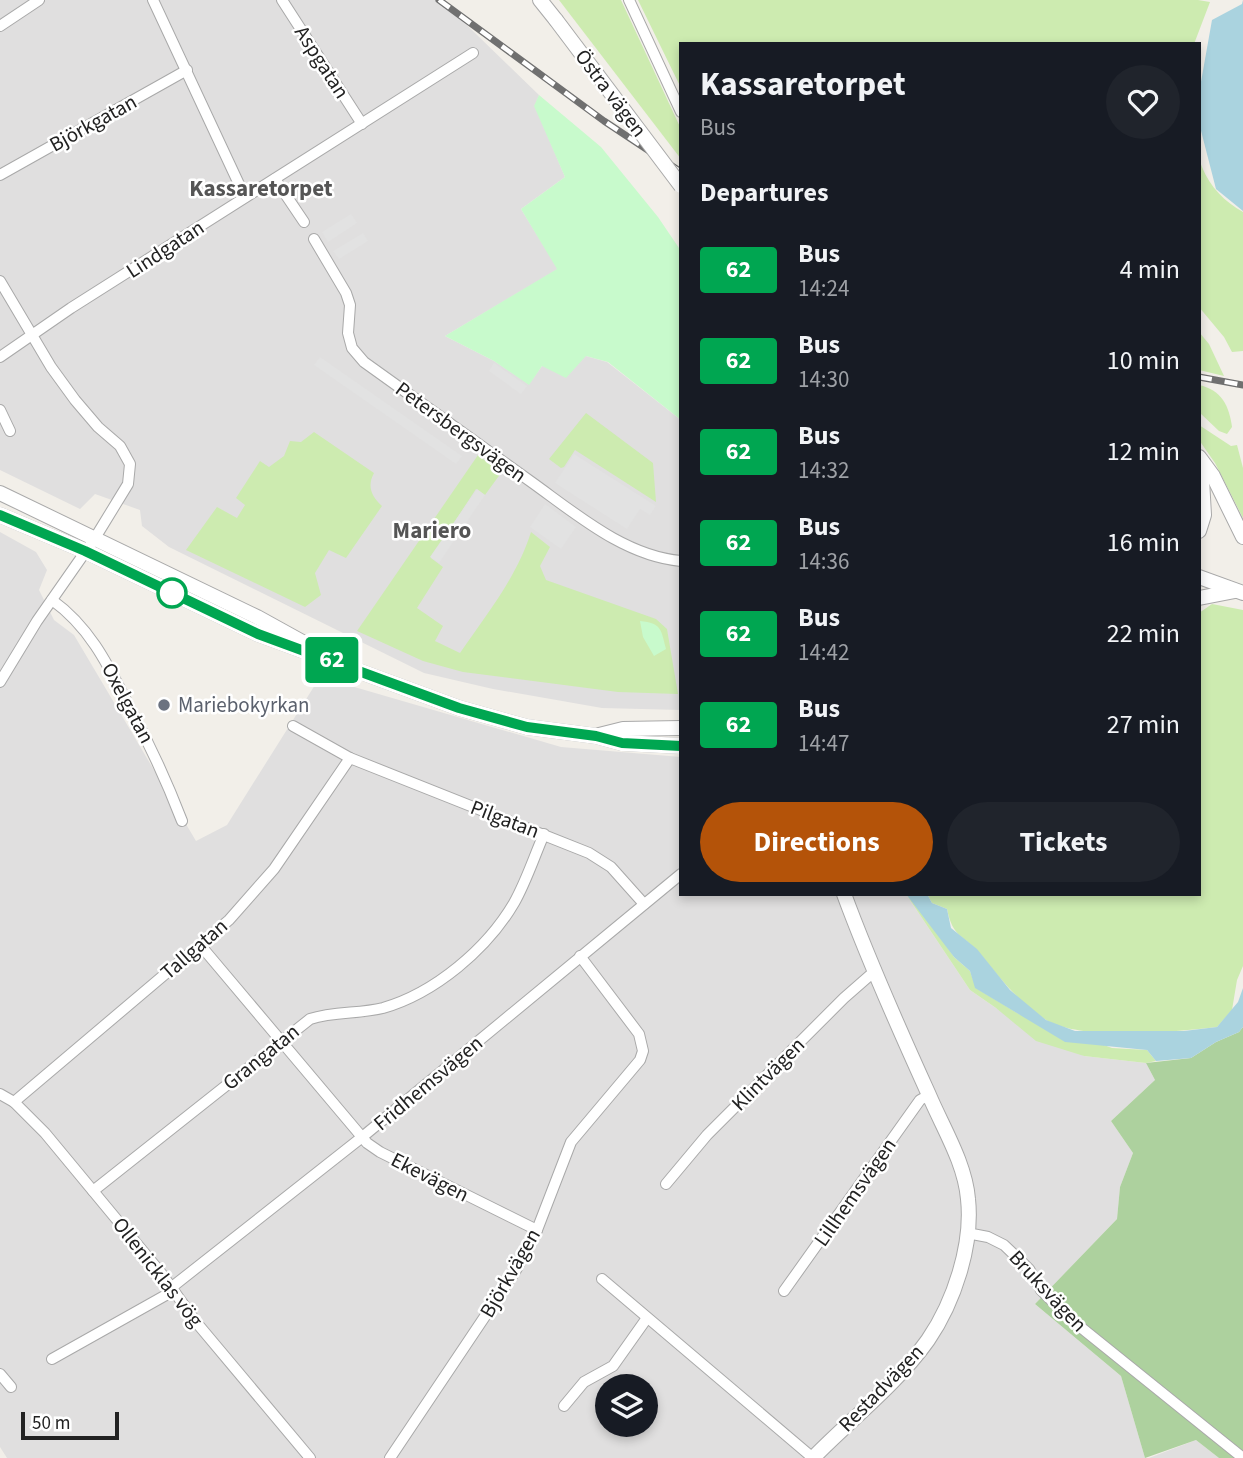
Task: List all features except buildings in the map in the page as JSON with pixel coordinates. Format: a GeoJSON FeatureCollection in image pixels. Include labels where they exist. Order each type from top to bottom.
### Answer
{"type":"FeatureCollection","features":[{"type":"Feature","properties":{"kind":"street"},"geometry":{"type":"LineString","coordinates":[[0,26],[38,0]]}},
{"type":"Feature","properties":{"kind":"street"},"geometry":{"type":"LineString","coordinates":[[153,0],[245,197]]}},
{"type":"Feature","properties":{"kind":"street","name":"Aspgatan"},"geometry":{"type":"LineString","coordinates":[[282,0],[362,124]]}},
{"type":"Feature","properties":{"kind":"street","name":"Östra vägen"},"geometry":{"type":"LineString","coordinates":[[540,0],[679,183]]}},
{"type":"Feature","properties":{"kind":"street"},"geometry":{"type":"LineString","coordinates":[[629,0],[679,108]]}},
{"type":"Feature","properties":{"kind":"street","name":"Lindgatan"},"geometry":{"type":"LineString","coordinates":[[0,357],[71,308],[473,53]]}},
{"type":"Feature","properties":{"kind":"street","name":"Björkgatan"},"geometry":{"type":"LineString","coordinates":[[0,176],[187,70]]}},
{"type":"Feature","properties":{"kind":"street"},"geometry":{"type":"LineString","coordinates":[[275,179],[304,222]]}},
{"type":"Feature","properties":{"kind":"street","name":"Petersbergsvägen"},"geometry":{"type":"LineString","coordinates":[[314,239],[346,293],[350,305],[348,333],[352,348],[363,362],[547,494],[619,541],[648,555],[679,561]]}},
{"type":"Feature","properties":{"kind":"street"},"geometry":{"type":"LineString","coordinates":[[0,281],[75,400],[98,427],[120,446],[130,464],[128,484],[0,682]]}},
{"type":"Feature","properties":{"kind":"street"},"geometry":{"type":"LineString","coordinates":[[0,410],[10,431]]}},
{"type":"Feature","properties":{"kind":"street"},"geometry":{"type":"LineString","coordinates":[[1201,460],[1213,476],[1243,537]]}},
{"type":"Feature","properties":{"kind":"street"},"geometry":{"type":"LineString","coordinates":[[1201,470],[1204,503],[1201,525]]}},
{"type":"Feature","properties":{"kind":"street"},"geometry":{"type":"LineString","coordinates":[[0,493],[257,617],[339,663]]}},
{"type":"Feature","properties":{"kind":"street"},"geometry":{"type":"LineString","coordinates":[[0,515],[85,551],[258,634],[400,688],[527,727],[596,736],[622,743],[679,746]]}},
{"type":"Feature","properties":{"kind":"street"},"geometry":{"type":"LineString","coordinates":[[1201,578],[1240,592]]}},
{"type":"Feature","properties":{"kind":"street"},"geometry":{"type":"LineString","coordinates":[[1201,598],[1240,592]]}},
{"type":"Feature","properties":{"kind":"street","name":"Oxelgatan"},"geometry":{"type":"LineString","coordinates":[[52,600],[82,625],[100,651],[162,770],[182,821]]}},
{"type":"Feature","properties":{"kind":"street","name":"Pilgatan"},"geometry":{"type":"LineString","coordinates":[[293,726],[346,763],[544,834],[600,859],[624,880],[644,904]]}},
{"type":"Feature","properties":{"kind":"street"},"geometry":{"type":"LineString","coordinates":[[596,736],[623,729],[679,728]]}},
{"type":"Feature","properties":{"kind":"street","name":"Tallgatan"},"geometry":{"type":"LineString","coordinates":[[15,1101],[201,946],[235,913],[274,869],[346,763]]}},
{"type":"Feature","properties":{"kind":"street","name":"Grangatan"},"geometry":{"type":"LineString","coordinates":[[93,1191],[310,1019],[386,1007],[404,1000],[445,976],[469,956],[501,922],[520,892],[544,834]]}},
{"type":"Feature","properties":{"kind":"street","name":"Fridhemsvägen"},"geometry":{"type":"LineString","coordinates":[[52,1359],[166,1295],[172,1287],[361,1138],[679,876]]}},
{"type":"Feature","properties":{"kind":"street"},"geometry":{"type":"LineString","coordinates":[[845,896],[966,1181],[969,1213],[967,1233]]}},
{"type":"Feature","properties":{"kind":"street","name":"Ekevägen"},"geometry":{"type":"LineString","coordinates":[[201,946],[361,1138],[380,1152],[537,1230]]}},
{"type":"Feature","properties":{"kind":"street","name":"Björkvägen"},"geometry":{"type":"LineString","coordinates":[[390,1458],[516,1270],[537,1230],[571,1142],[640,1060],[643,1051],[639,1034],[580,956]]}},
{"type":"Feature","properties":{"kind":"street","name":"Klintvägen"},"geometry":{"type":"LineString","coordinates":[[666,1184],[707,1135],[844,998],[876,970]]}},
{"type":"Feature","properties":{"kind":"street","name":"Ollenicklas vög"},"geometry":{"type":"LineString","coordinates":[[0,1094],[15,1101],[45,1133],[172,1287],[196,1322],[310,1458]]}},
{"type":"Feature","properties":{"kind":"street","name":"Lillhemsvägen"},"geometry":{"type":"LineString","coordinates":[[784,1291],[920,1100],[929,1095]]}},
{"type":"Feature","properties":{"kind":"street","name":"Bruksvägen"},"geometry":{"type":"LineString","coordinates":[[967,1233],[988,1237],[1004,1245],[1029,1269],[1041,1290],[1089,1335],[1243,1458]]}},
{"type":"Feature","properties":{"kind":"street","name":"Restadvägen"},"geometry":{"type":"LineString","coordinates":[[813,1458],[887,1388],[929,1338],[943,1313],[956,1279],[967,1233]]}},
{"type":"Feature","properties":{"kind":"street"},"geometry":{"type":"LineString","coordinates":[[602,1279],[813,1458]]}},
{"type":"Feature","properties":{"kind":"street"},"geometry":{"type":"LineString","coordinates":[[565,1406],[589,1378],[613,1366],[647,1318]]}},
{"type":"Feature","properties":{"kind":"street"},"geometry":{"type":"LineString","coordinates":[[0,1374],[11,1387]]}},
{"type":"Feature","properties":{"kind":"shaded area"},"geometry":{"type":"Polygon","coordinates":[[[0,0],[441,0],[539,95],[535,106],[565,177],[521,209],[558,269],[445,336],[494,361],[529,384],[542,366],[586,356],[607,362],[679,418],[679,710],[602,708],[493,689],[424,673],[169,547],[142,526],[140,510],[95,494],[80,509],[0,470],[0,0]]]}},
{"type":"Feature","properties":{"kind":"shaded area"},"geometry":{"type":"Polygon","coordinates":[[[351,214],[357,223],[328,242],[322,232],[351,214]]]}},
{"type":"Feature","properties":{"kind":"shaded area"},"geometry":{"type":"Polygon","coordinates":[[[363,233],[368,241],[339,259],[333,251],[363,233]]]}},
{"type":"Feature","properties":{"kind":"shaded area"},"geometry":{"type":"Polygon","coordinates":[[[320,357],[462,456],[456,464],[314,365],[320,357]]]}},
{"type":"Feature","properties":{"kind":"shaded area"},"geometry":{"type":"Polygon","coordinates":[[[494,363],[527,386],[521,394],[489,371],[494,363]]]}},
{"type":"Feature","properties":{"kind":"shaded area"},"geometry":{"type":"Polygon","coordinates":[[[574,454],[656,506],[650,515],[640,509],[627,529],[555,483],[574,454]]]}},
{"type":"Feature","properties":{"kind":"shaded area"},"geometry":{"type":"Polygon","coordinates":[[[477,489],[485,495],[439,563],[430,557],[477,489]]]}},
{"type":"Feature","properties":{"kind":"shaded area"},"geometry":{"type":"Polygon","coordinates":[[[545,504],[576,527],[561,549],[530,527],[545,504]]]}},
{"type":"Feature","properties":{"kind":"shaded area"},"geometry":{"type":"Polygon","coordinates":[[[0,532],[36,552],[47,570],[39,590],[54,620],[74,635],[196,841],[227,825],[320,677],[561,747],[679,757],[679,896],[907,896],[970,990],[996,1008],[1084,1056],[1146,1063],[1155,1080],[1111,1121],[1133,1153],[1120,1187],[1117,1219],[1035,1304],[1121,1376],[1145,1458],[7,1458],[0,1447],[0,532]]]}},
{"type":"Feature","properties":{"kind":"shaded area"},"geometry":{"type":"Polygon","coordinates":[[[1196,1440],[1219,1458],[1149,1458],[1196,1440]]]}},
{"type":"Feature","properties":{"kind":"green space"},"geometry":{"type":"Polygon","coordinates":[[[559,0],[621,0],[679,125],[679,156],[559,0]]]}},
{"type":"Feature","properties":{"kind":"green space"},"geometry":{"type":"Polygon","coordinates":[[[638,0],[1210,2],[1195,42],[679,42],[679,84],[638,0]]]}},
{"type":"Feature","properties":{"kind":"green space"},"geometry":{"type":"Polygon","coordinates":[[[539,95],[601,147],[658,217],[679,248],[679,418],[608,362],[586,356],[566,378],[542,366],[529,385],[494,361],[445,336],[557,269],[521,209],[565,177],[534,106],[539,95]]]}},
{"type":"Feature","properties":{"kind":"green space"},"geometry":{"type":"Polygon","coordinates":[[[1201,164],[1224,199],[1243,212],[1243,351],[1232,352],[1224,337],[1201,309],[1201,164]]]}},
{"type":"Feature","properties":{"kind":"green space"},"geometry":{"type":"Polygon","coordinates":[[[1201,334],[1209,344],[1224,376],[1201,370],[1201,334]]]}},
{"type":"Feature","properties":{"kind":"green space"},"geometry":{"type":"Polygon","coordinates":[[[1201,386],[1219,395],[1229,412],[1232,427],[1227,434],[1219,431],[1201,414],[1201,386]]]}},
{"type":"Feature","properties":{"kind":"green space"},"geometry":{"type":"Polygon","coordinates":[[[586,413],[653,463],[656,502],[575,450],[564,467],[561,468],[549,459],[586,413]]]}},
{"type":"Feature","properties":{"kind":"green space"},"geometry":{"type":"Polygon","coordinates":[[[1201,426],[1231,446],[1237,445],[1243,468],[1243,518],[1215,463],[1201,443],[1201,426]]]}},
{"type":"Feature","properties":{"kind":"green space"},"geometry":{"type":"Polygon","coordinates":[[[314,432],[374,473],[371,491],[382,506],[346,558],[329,550],[315,573],[321,595],[305,607],[186,550],[217,507],[237,518],[245,505],[236,498],[260,461],[269,467],[284,456],[290,441],[301,442],[314,432]]]}},
{"type":"Feature","properties":{"kind":"green space"},"geometry":{"type":"Polygon","coordinates":[[[478,455],[501,473],[485,495],[476,489],[431,558],[443,567],[417,608],[443,626],[435,641],[460,653],[518,565],[531,532],[550,547],[540,566],[546,580],[656,619],[667,629],[678,694],[618,692],[463,672],[423,661],[357,631],[478,455]]]}},
{"type":"Feature","properties":{"kind":"green space"},"geometry":{"type":"Polygon","coordinates":[[[1212,604],[1243,610],[1243,966],[1237,980],[1232,1010],[1217,1027],[1199,1029],[1105,1033],[1062,1027],[1037,1014],[1019,998],[975,948],[956,931],[947,909],[932,903],[928,896],[1201,896],[1201,612],[1212,604]]]}},
{"type":"Feature","properties":{"kind":"green space"},"geometry":{"type":"Polygon","coordinates":[[[640,621],[657,626],[666,649],[654,656],[643,637],[640,621]]]}},
{"type":"Feature","properties":{"kind":"green space"},"geometry":{"type":"Polygon","coordinates":[[[907,896],[954,957],[970,971],[976,988],[1019,1014],[1112,1048],[1147,1050],[1156,1061],[1146,1063],[1084,1056],[1036,1041],[970,990],[907,896]]]}},
{"type":"Feature","properties":{"kind":"green space"},"geometry":{"type":"Polygon","coordinates":[[[1243,1027],[1243,1458],[1219,1458],[1196,1440],[1145,1458],[1121,1376],[1035,1304],[1117,1219],[1120,1187],[1133,1153],[1111,1121],[1155,1080],[1146,1063],[1191,1058],[1216,1042],[1239,1032],[1243,1027]]]}},
{"type":"Feature","properties":{"kind":"water"},"geometry":{"type":"Polygon","coordinates":[[[1243,0],[1243,211],[1216,189],[1201,131],[1201,82],[1212,20],[1242,4],[1243,0]]]}},
{"type":"Feature","properties":{"kind":"water"},"geometry":{"type":"Polygon","coordinates":[[[908,896],[928,896],[932,903],[947,909],[951,928],[977,949],[1010,990],[1046,1020],[1075,1031],[1184,1031],[1217,1027],[1238,1002],[1243,988],[1243,1027],[1239,1032],[1216,1042],[1191,1058],[1156,1061],[1147,1050],[1065,1042],[975,988],[970,971],[954,957],[908,896]]]}},
{"type":"Feature","properties":{"kind":"railway"},"geometry":{"type":"LineString","coordinates":[[439,0],[604,121],[679,171]]}},
{"type":"Feature","properties":{"kind":"railway"},"geometry":{"type":"LineString","coordinates":[[1201,377],[1243,385]]}},
{"type":"Feature","properties":{"kind":"bus line","name":"62"},"geometry":{"type":"LineString","coordinates":[[0,515],[85,551],[258,634],[400,688],[527,727],[596,736],[622,743],[679,746]]}},
{"type":"Feature","properties":{"kind":"place","name":"Mariebokyrkan"},"geometry":{"type":"Point","coordinates":[164,705]}},
{"type":"Feature","properties":{"kind":"district","name":"Kassaretorpet"},"geometry":{"type":"Point","coordinates":[261,188]}},
{"type":"Feature","properties":{"kind":"district","name":"Mariero"},"geometry":{"type":"Point","coordinates":[432,530]}}]}
